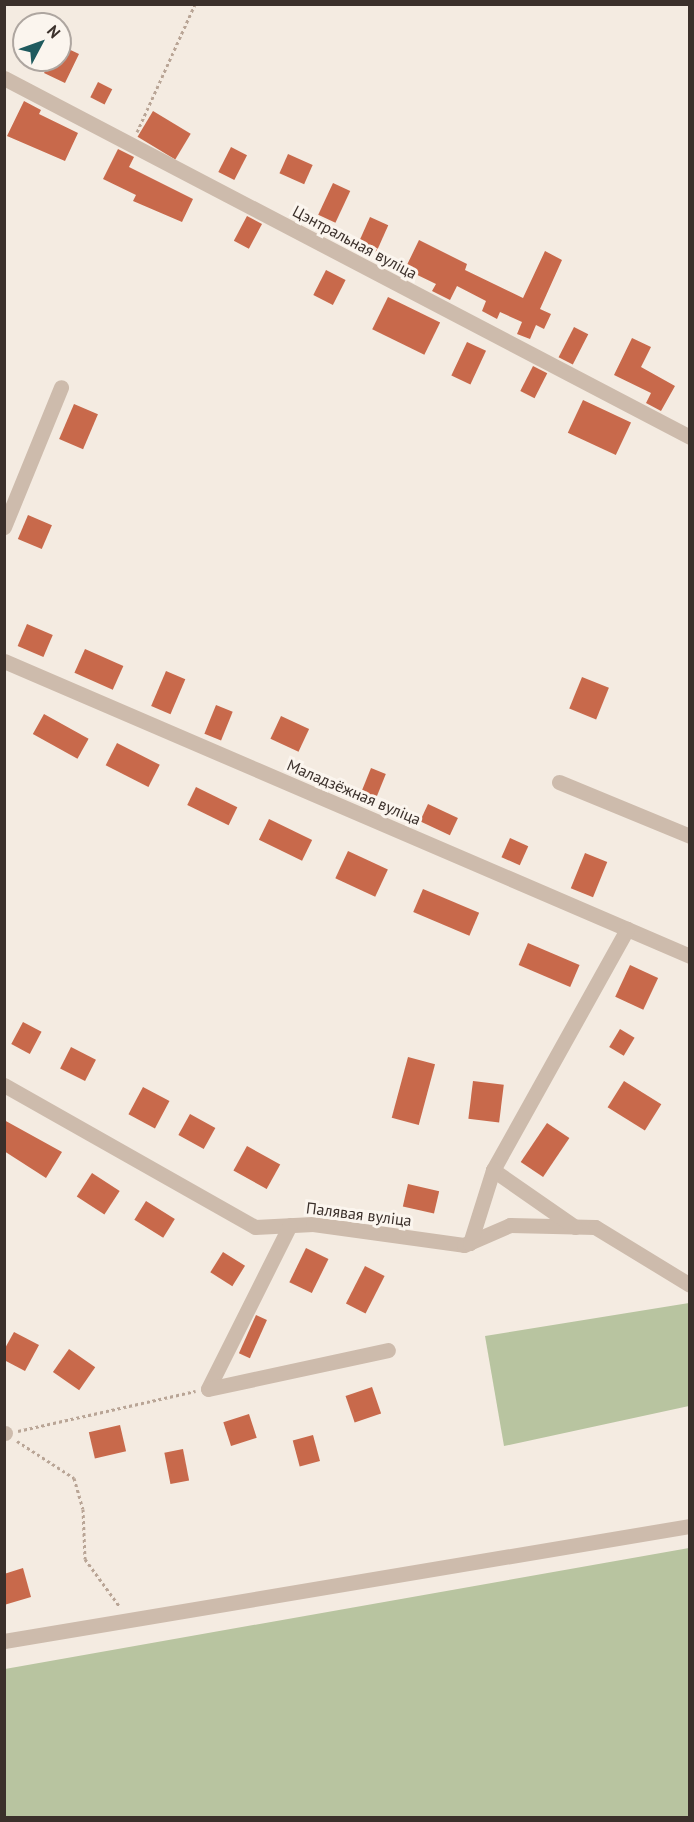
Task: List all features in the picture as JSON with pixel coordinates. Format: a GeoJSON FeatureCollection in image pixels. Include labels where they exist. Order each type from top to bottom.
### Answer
{"type":"FeatureCollection","features":[{"type":"Feature","properties":{"kind":"street","name":"Цэнтральная вуліца"},"geometry":{"type":"LineString","coordinates":[[4,78],[690,437]]}},
{"type":"Feature","properties":{"kind":"street"},"geometry":{"type":"LineString","coordinates":[[4,527],[61,387]]}},
{"type":"Feature","properties":{"kind":"street","name":"Маладзёжная вуліца"},"geometry":{"type":"LineString","coordinates":[[4,660],[690,956]]}},
{"type":"Feature","properties":{"kind":"street"},"geometry":{"type":"LineString","coordinates":[[560,782],[690,836]]}},
{"type":"Feature","properties":{"kind":"street"},"geometry":{"type":"LineString","coordinates":[[470,1243],[493,1170],[627,929]]}},
{"type":"Feature","properties":{"kind":"street","name":"Палявая вуліца"},"geometry":{"type":"LineString","coordinates":[[4,1085],[255,1227],[313,1224],[464,1245],[510,1225],[595,1227],[690,1285]]}},
{"type":"Feature","properties":{"kind":"street"},"geometry":{"type":"LineString","coordinates":[[493,1170],[575,1227]]}},
{"type":"Feature","properties":{"kind":"street"},"geometry":{"type":"LineString","coordinates":[[208,1389],[290,1225]]}},
{"type":"Feature","properties":{"kind":"street"},"geometry":{"type":"LineString","coordinates":[[208,1389],[388,1350]]}},
{"type":"Feature","properties":{"kind":"street"},"geometry":{"type":"LineString","coordinates":[[4,1641],[690,1526]]}},
{"type":"Feature","properties":{"kind":"path"},"geometry":{"type":"LineString","coordinates":[[131,145],[195,4]]}},
{"type":"Feature","properties":{"kind":"path"},"geometry":{"type":"LineString","coordinates":[[4,1433],[208,1389]]}},
{"type":"Feature","properties":{"kind":"path"},"geometry":{"type":"LineString","coordinates":[[4,1433],[74,1478],[83,1509],[86,1559],[129,1621]]}},
{"type":"Feature","properties":{"kind":"green space"},"geometry":{"type":"Polygon","coordinates":[[[689,1303],[689,1406],[504,1446],[485,1336],[689,1303]]]}},
{"type":"Feature","properties":{"kind":"green space"},"geometry":{"type":"Polygon","coordinates":[[[689,1548],[689,1817],[5,1817],[5,1669],[689,1548]]]}},
{"type":"Feature","properties":{"kind":"building"},"geometry":{"type":"Polygon","coordinates":[[[72,51],[79,54],[72,68],[72,51]]]}},
{"type":"Feature","properties":{"kind":"building"},"geometry":{"type":"Polygon","coordinates":[[[45,72],[70,72],[65,83],[45,72]]]}},
{"type":"Feature","properties":{"kind":"building"},"geometry":{"type":"Polygon","coordinates":[[[98,82],[112,89],[105,104],[90,97],[98,82]]]}},
{"type":"Feature","properties":{"kind":"building"},"geometry":{"type":"Polygon","coordinates":[[[24,101],[41,110],[39,114],[78,133],[65,161],[7,136],[24,101]]]}},
{"type":"Feature","properties":{"kind":"building"},"geometry":{"type":"Polygon","coordinates":[[[153,111],[191,134],[175,159],[138,137],[153,111]]]}},
{"type":"Feature","properties":{"kind":"building"},"geometry":{"type":"Polygon","coordinates":[[[231,147],[247,155],[234,180],[218,172],[231,147]]]}},
{"type":"Feature","properties":{"kind":"building"},"geometry":{"type":"Polygon","coordinates":[[[118,149],[134,157],[129,167],[193,199],[182,222],[133,201],[136,195],[103,179],[118,149]]]}},
{"type":"Feature","properties":{"kind":"building"},"geometry":{"type":"Polygon","coordinates":[[[288,154],[313,165],[304,184],[279,173],[288,154]]]}},
{"type":"Feature","properties":{"kind":"building"},"geometry":{"type":"Polygon","coordinates":[[[333,183],[350,191],[335,223],[318,215],[333,183]]]}},
{"type":"Feature","properties":{"kind":"building"},"geometry":{"type":"Polygon","coordinates":[[[247,216],[262,224],[249,249],[234,241],[247,216]]]}},
{"type":"Feature","properties":{"kind":"building"},"geometry":{"type":"Polygon","coordinates":[[[370,217],[388,225],[376,252],[358,243],[370,217]]]}},
{"type":"Feature","properties":{"kind":"building"},"geometry":{"type":"Polygon","coordinates":[[[419,240],[467,264],[465,270],[523,298],[545,251],[562,260],[540,309],[551,314],[544,329],[536,325],[530,339],[517,334],[522,322],[500,312],[497,319],[482,311],[486,301],[457,286],[450,300],[432,291],[436,284],[405,269],[419,240]]]}},
{"type":"Feature","properties":{"kind":"building"},"geometry":{"type":"Polygon","coordinates":[[[326,270],[346,280],[333,305],[313,295],[326,270]]]}},
{"type":"Feature","properties":{"kind":"building"},"geometry":{"type":"Polygon","coordinates":[[[388,297],[440,322],[424,355],[372,329],[388,297]]]}},
{"type":"Feature","properties":{"kind":"building"},"geometry":{"type":"Polygon","coordinates":[[[574,327],[588,334],[573,365],[559,357],[574,327]]]}},
{"type":"Feature","properties":{"kind":"building"},"geometry":{"type":"Polygon","coordinates":[[[632,338],[651,347],[641,367],[675,386],[661,411],[646,403],[651,393],[614,375],[632,338]]]}},
{"type":"Feature","properties":{"kind":"building"},"geometry":{"type":"Polygon","coordinates":[[[467,342],[486,351],[470,384],[451,376],[467,342]]]}},
{"type":"Feature","properties":{"kind":"building"},"geometry":{"type":"Polygon","coordinates":[[[533,366],[547,373],[535,398],[520,391],[533,366]]]}},
{"type":"Feature","properties":{"kind":"building"},"geometry":{"type":"Polygon","coordinates":[[[583,400],[631,422],[616,455],[568,433],[583,400]]]}},
{"type":"Feature","properties":{"kind":"building"},"geometry":{"type":"Polygon","coordinates":[[[74,404],[98,414],[83,449],[59,439],[74,404]]]}},
{"type":"Feature","properties":{"kind":"building"},"geometry":{"type":"Polygon","coordinates":[[[28,515],[52,525],[42,549],[18,539],[28,515]]]}},
{"type":"Feature","properties":{"kind":"building"},"geometry":{"type":"Polygon","coordinates":[[[27,624],[53,635],[43,657],[18,646],[27,624]]]}},
{"type":"Feature","properties":{"kind":"building"},"geometry":{"type":"Polygon","coordinates":[[[85,649],[123,666],[113,690],[74,673],[85,649]]]}},
{"type":"Feature","properties":{"kind":"building"},"geometry":{"type":"Polygon","coordinates":[[[166,671],[185,679],[170,714],[151,706],[166,671]]]}},
{"type":"Feature","properties":{"kind":"building"},"geometry":{"type":"Polygon","coordinates":[[[582,677],[609,688],[596,719],[569,709],[582,677]]]}},
{"type":"Feature","properties":{"kind":"building"},"geometry":{"type":"Polygon","coordinates":[[[216,705],[233,712],[221,740],[204,734],[216,705]]]}},
{"type":"Feature","properties":{"kind":"building"},"geometry":{"type":"Polygon","coordinates":[[[44,714],[89,739],[77,759],[33,734],[44,714]]]}},
{"type":"Feature","properties":{"kind":"building"},"geometry":{"type":"Polygon","coordinates":[[[281,716],[309,729],[299,752],[270,739],[281,716]]]}},
{"type":"Feature","properties":{"kind":"building"},"geometry":{"type":"Polygon","coordinates":[[[117,743],[160,765],[148,787],[106,765],[117,743]]]}},
{"type":"Feature","properties":{"kind":"building"},"geometry":{"type":"Polygon","coordinates":[[[371,768],[386,774],[374,804],[359,798],[371,768]]]}},
{"type":"Feature","properties":{"kind":"building"},"geometry":{"type":"Polygon","coordinates":[[[196,787],[237,807],[229,825],[187,805],[196,787]]]}},
{"type":"Feature","properties":{"kind":"building"},"geometry":{"type":"Polygon","coordinates":[[[428,804],[458,818],[450,835],[420,821],[428,804]]]}},
{"type":"Feature","properties":{"kind":"building"},"geometry":{"type":"Polygon","coordinates":[[[269,819],[312,840],[302,861],[259,840],[269,819]]]}},
{"type":"Feature","properties":{"kind":"building"},"geometry":{"type":"Polygon","coordinates":[[[510,838],[528,846],[520,865],[501,857],[510,838]]]}},
{"type":"Feature","properties":{"kind":"building"},"geometry":{"type":"Polygon","coordinates":[[[348,851],[388,870],[375,897],[335,878],[348,851]]]}},
{"type":"Feature","properties":{"kind":"building"},"geometry":{"type":"Polygon","coordinates":[[[585,853],[607,862],[593,897],[571,888],[585,853]]]}},
{"type":"Feature","properties":{"kind":"building"},"geometry":{"type":"Polygon","coordinates":[[[423,889],[479,913],[469,936],[413,912],[423,889]]]}},
{"type":"Feature","properties":{"kind":"building"},"geometry":{"type":"Polygon","coordinates":[[[528,943],[580,965],[570,987],[519,965],[528,943]]]}},
{"type":"Feature","properties":{"kind":"building"},"geometry":{"type":"Polygon","coordinates":[[[630,965],[658,978],[643,1010],[615,997],[630,965]]]}},
{"type":"Feature","properties":{"kind":"building"},"geometry":{"type":"Polygon","coordinates":[[[23,1022],[42,1032],[30,1054],[11,1044],[23,1022]]]}},
{"type":"Feature","properties":{"kind":"building"},"geometry":{"type":"Polygon","coordinates":[[[620,1029],[635,1038],[624,1056],[609,1047],[620,1029]]]}},
{"type":"Feature","properties":{"kind":"building"},"geometry":{"type":"Polygon","coordinates":[[[71,1047],[96,1060],[85,1081],[60,1068],[71,1047]]]}},
{"type":"Feature","properties":{"kind":"building"},"geometry":{"type":"Polygon","coordinates":[[[408,1057],[435,1064],[419,1125],[392,1118],[408,1057]]]}},
{"type":"Feature","properties":{"kind":"building"},"geometry":{"type":"Polygon","coordinates":[[[473,1081],[504,1085],[499,1122],[468,1119],[473,1081]]]}},
{"type":"Feature","properties":{"kind":"building"},"geometry":{"type":"Polygon","coordinates":[[[624,1081],[661,1104],[645,1131],[608,1107],[624,1081]]]}},
{"type":"Feature","properties":{"kind":"building"},"geometry":{"type":"Polygon","coordinates":[[[143,1087],[169,1101],[155,1128],[128,1114],[143,1087]]]}},
{"type":"Feature","properties":{"kind":"building"},"geometry":{"type":"Polygon","coordinates":[[[190,1114],[215,1128],[204,1149],[178,1135],[190,1114]]]}},
{"type":"Feature","properties":{"kind":"building"},"geometry":{"type":"Polygon","coordinates":[[[4,1120],[62,1152],[46,1178],[4,1151],[4,1120]]]}},
{"type":"Feature","properties":{"kind":"building"},"geometry":{"type":"Polygon","coordinates":[[[547,1123],[569,1138],[543,1177],[521,1162],[547,1123]]]}},
{"type":"Feature","properties":{"kind":"building"},"geometry":{"type":"Polygon","coordinates":[[[247,1146],[280,1164],[267,1189],[233,1170],[247,1146]]]}},
{"type":"Feature","properties":{"kind":"building"},"geometry":{"type":"Polygon","coordinates":[[[92,1173],[120,1191],[104,1214],[77,1196],[92,1173]]]}},
{"type":"Feature","properties":{"kind":"building"},"geometry":{"type":"Polygon","coordinates":[[[408,1184],[439,1191],[434,1214],[403,1206],[408,1184]]]}},
{"type":"Feature","properties":{"kind":"building"},"geometry":{"type":"Polygon","coordinates":[[[146,1201],[175,1219],[163,1238],[134,1220],[146,1201]]]}},
{"type":"Feature","properties":{"kind":"building"},"geometry":{"type":"Polygon","coordinates":[[[306,1248],[328,1259],[312,1293],[289,1282],[306,1248]]]}},
{"type":"Feature","properties":{"kind":"building"},"geometry":{"type":"Polygon","coordinates":[[[223,1252],[245,1266],[232,1286],[210,1272],[223,1252]]]}},
{"type":"Feature","properties":{"kind":"building"},"geometry":{"type":"Polygon","coordinates":[[[365,1266],[385,1276],[366,1313],[346,1303],[365,1266]]]}},
{"type":"Feature","properties":{"kind":"building"},"geometry":{"type":"Polygon","coordinates":[[[256,1315],[267,1320],[250,1358],[239,1353],[256,1315]]]}},
{"type":"Feature","properties":{"kind":"building"},"geometry":{"type":"Polygon","coordinates":[[[14,1332],[39,1345],[25,1371],[4,1360],[4,1350],[14,1332]]]}},
{"type":"Feature","properties":{"kind":"building"},"geometry":{"type":"Polygon","coordinates":[[[69,1349],[95,1367],[79,1390],[53,1372],[69,1349]]]}},
{"type":"Feature","properties":{"kind":"building"},"geometry":{"type":"Polygon","coordinates":[[[372,1387],[381,1413],[355,1423],[346,1396],[372,1387]]]}},
{"type":"Feature","properties":{"kind":"building"},"geometry":{"type":"Polygon","coordinates":[[[249,1414],[257,1438],[231,1446],[223,1422],[249,1414]]]}},
{"type":"Feature","properties":{"kind":"building"},"geometry":{"type":"Polygon","coordinates":[[[120,1425],[126,1451],[95,1459],[89,1432],[120,1425]]]}},
{"type":"Feature","properties":{"kind":"building"},"geometry":{"type":"Polygon","coordinates":[[[313,1435],[320,1461],[300,1467],[293,1440],[313,1435]]]}},
{"type":"Feature","properties":{"kind":"building"},"geometry":{"type":"Polygon","coordinates":[[[183,1449],[189,1480],[170,1484],[164,1453],[183,1449]]]}},
{"type":"Feature","properties":{"kind":"building"},"geometry":{"type":"Polygon","coordinates":[[[23,1568],[31,1597],[4,1605],[4,1574],[23,1568]]]}}]}
